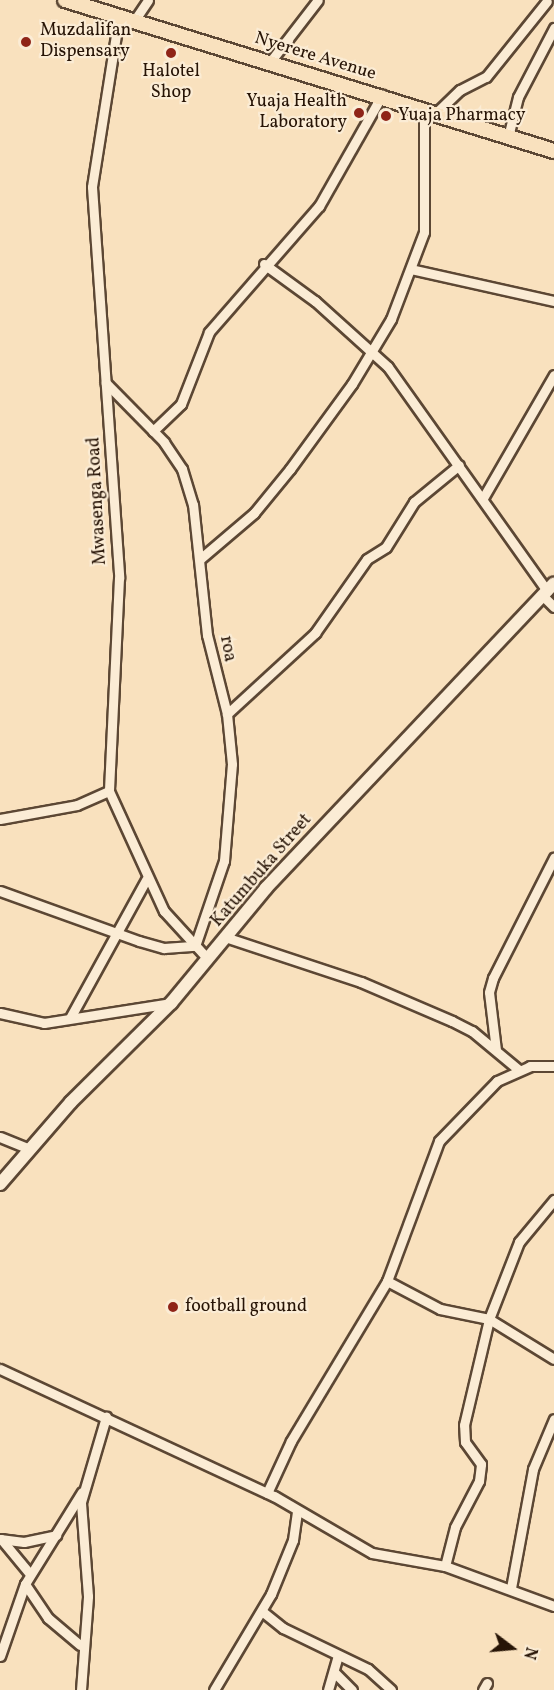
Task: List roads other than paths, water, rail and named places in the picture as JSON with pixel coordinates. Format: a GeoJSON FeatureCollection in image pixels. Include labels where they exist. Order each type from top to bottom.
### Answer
{"type":"FeatureCollection","features":[{"type":"Feature","properties":{"kind":"main road","name":"Nyerere Avenue"},"geometry":{"type":"LineString","coordinates":[[65,0],[382,96],[554,151]]}},
{"type":"Feature","properties":{"kind":"main road","name":"Katumbuka Street"},"geometry":{"type":"LineString","coordinates":[[0,1184],[30,1149],[171,1003],[207,958],[228,938],[266,888],[548,590]]}},
{"type":"Feature","properties":{"kind":"street"},"geometry":{"type":"LineString","coordinates":[[134,21],[148,0]]}},
{"type":"Feature","properties":{"kind":"street"},"geometry":{"type":"LineString","coordinates":[[270,62],[318,0]]}},
{"type":"Feature","properties":{"kind":"street"},"geometry":{"type":"LineString","coordinates":[[200,559],[254,513],[326,423],[372,353],[411,269],[424,232],[430,111],[486,77],[549,2]]}},
{"type":"Feature","properties":{"kind":"street","name":"Mwasenga Road"},"geometry":{"type":"LineString","coordinates":[[119,16],[92,187],[119,578],[109,791],[146,880],[164,911],[207,958]]}},
{"type":"Feature","properties":{"kind":"street"},"geometry":{"type":"LineString","coordinates":[[508,137],[518,98],[554,27]]}},
{"type":"Feature","properties":{"kind":"street"},"geometry":{"type":"LineString","coordinates":[[153,431],[181,404],[209,332],[264,264],[320,206],[382,96]]}},
{"type":"Feature","properties":{"kind":"street"},"geometry":{"type":"LineString","coordinates":[[264,264],[372,353],[483,498],[548,590],[554,608]]}},
{"type":"Feature","properties":{"kind":"street"},"geometry":{"type":"LineString","coordinates":[[411,269],[554,301]]}},
{"type":"Feature","properties":{"kind":"street"},"geometry":{"type":"LineString","coordinates":[[483,498],[554,375]]}},
{"type":"Feature","properties":{"kind":"street","name":"roa"},"geometry":{"type":"LineString","coordinates":[[106,384],[153,431],[182,469],[200,559],[207,635],[227,714],[231,821],[224,861],[195,946]]}},
{"type":"Feature","properties":{"kind":"street"},"geometry":{"type":"LineString","coordinates":[[227,714],[315,633],[414,502],[459,465]]}},
{"type":"Feature","properties":{"kind":"street"},"geometry":{"type":"LineString","coordinates":[[0,819],[77,805],[109,791]]}},
{"type":"Feature","properties":{"kind":"street"},"geometry":{"type":"LineString","coordinates":[[496,1050],[489,992],[493,978],[534,906],[554,858]]}},
{"type":"Feature","properties":{"kind":"street"},"geometry":{"type":"LineString","coordinates":[[70,1018],[146,880]]}},
{"type":"Feature","properties":{"kind":"street"},"geometry":{"type":"LineString","coordinates":[[0,891],[117,934],[164,948],[195,946]]}},
{"type":"Feature","properties":{"kind":"street"},"geometry":{"type":"LineString","coordinates":[[228,938],[360,982],[472,1031],[519,1070]]}},
{"type":"Feature","properties":{"kind":"street"},"geometry":{"type":"LineString","coordinates":[[0,1013],[44,1023],[171,1003]]}},
{"type":"Feature","properties":{"kind":"street"},"geometry":{"type":"LineString","coordinates":[[267,1493],[291,1441],[387,1281],[439,1141],[497,1081],[519,1070],[554,1066]]}},
{"type":"Feature","properties":{"kind":"street"},"geometry":{"type":"LineString","coordinates":[[0,1137],[30,1149]]}},
{"type":"Feature","properties":{"kind":"street"},"geometry":{"type":"LineString","coordinates":[[445,1566],[455,1527],[479,1481],[481,1464],[465,1442],[464,1425],[489,1319],[519,1242],[554,1200]]}},
{"type":"Feature","properties":{"kind":"street"},"geometry":{"type":"LineString","coordinates":[[387,1281],[440,1309],[489,1319],[554,1359]]}},
{"type":"Feature","properties":{"kind":"street"},"geometry":{"type":"LineString","coordinates":[[0,1369],[267,1493],[372,1553],[445,1566],[511,1588],[554,1606]]}},
{"type":"Feature","properties":{"kind":"street"},"geometry":{"type":"LineString","coordinates":[[0,1656],[30,1574],[83,1490],[106,1417]]}},
{"type":"Feature","properties":{"kind":"street"},"geometry":{"type":"LineString","coordinates":[[511,1588],[533,1469],[554,1419]]}},
{"type":"Feature","properties":{"kind":"street"},"geometry":{"type":"LineString","coordinates":[[81,1690],[80,1645],[88,1596],[83,1490]]}},
{"type":"Feature","properties":{"kind":"street"},"geometry":{"type":"LineString","coordinates":[[214,1690],[262,1612],[293,1540],[297,1512]]}},
{"type":"Feature","properties":{"kind":"street"},"geometry":{"type":"LineString","coordinates":[[0,1539],[24,1542],[56,1535]]}},
{"type":"Feature","properties":{"kind":"street"},"geometry":{"type":"LineString","coordinates":[[0,1539],[30,1574]]}},
{"type":"Feature","properties":{"kind":"street"},"geometry":{"type":"LineString","coordinates":[[25,1584],[48,1618],[80,1645]]}},
{"type":"Feature","properties":{"kind":"street"},"geometry":{"type":"LineString","coordinates":[[262,1612],[338,1655],[368,1669],[391,1690]]}},
{"type":"Feature","properties":{"kind":"street"},"geometry":{"type":"LineString","coordinates":[[328,1690],[335,1673],[338,1655]]}},
{"type":"Feature","properties":{"kind":"street"},"geometry":{"type":"LineString","coordinates":[[335,1673],[352,1690]]}},
{"type":"Feature","properties":{"kind":"place","name":"Muzdalifan Dispensary"},"geometry":{"type":"Point","coordinates":[26,42]}},
{"type":"Feature","properties":{"kind":"place","name":"Halotel Shop"},"geometry":{"type":"Point","coordinates":[171,53]}},
{"type":"Feature","properties":{"kind":"place","name":"Yuaja Health Laboratory"},"geometry":{"type":"Point","coordinates":[359,113]}},
{"type":"Feature","properties":{"kind":"place","name":"Yuaja Pharmacy"},"geometry":{"type":"Point","coordinates":[386,116]}},
{"type":"Feature","properties":{"kind":"place","name":"football ground"},"geometry":{"type":"Point","coordinates":[173,1307]}}]}
